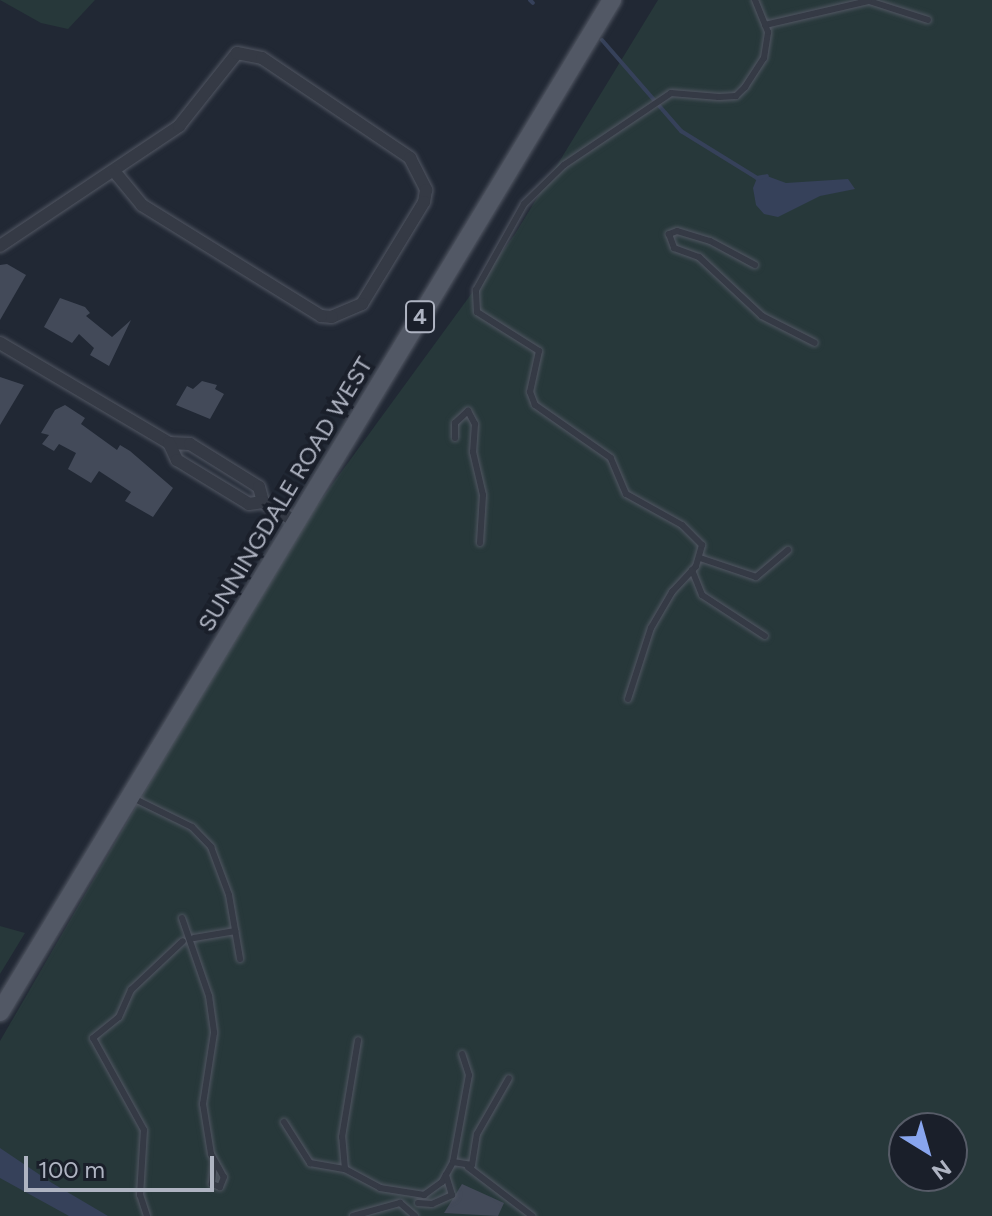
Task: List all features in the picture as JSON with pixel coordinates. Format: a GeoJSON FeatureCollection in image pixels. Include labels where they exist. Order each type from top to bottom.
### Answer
{"type":"FeatureCollection","features":[{"type":"Feature","properties":{"kind":"main road","name":"SUNNINGDALE ROAD WEST"},"geometry":{"type":"LineString","coordinates":[[0,1012],[612,0]]}},
{"type":"Feature","properties":{"kind":"street"},"geometry":{"type":"LineString","coordinates":[[0,246],[179,126],[237,53],[262,58],[410,158],[426,190],[424,202],[362,304],[332,317],[321,316],[142,205],[114,171]]}},
{"type":"Feature","properties":{"kind":"street"},"geometry":{"type":"LineString","coordinates":[[0,343],[169,443],[190,444],[259,487],[263,502]]}},
{"type":"Feature","properties":{"kind":"street"},"geometry":{"type":"LineString","coordinates":[[169,443],[177,460],[249,504],[263,502],[296,522]]}},
{"type":"Feature","properties":{"kind":"lane"},"geometry":{"type":"LineString","coordinates":[[628,699],[651,628],[700,558],[698,538],[626,494],[611,458],[535,405],[530,392],[539,351],[477,312],[476,290],[524,204],[564,165],[671,93],[736,96],[764,58],[765,25],[755,0]]}},
{"type":"Feature","properties":{"kind":"lane"},"geometry":{"type":"LineString","coordinates":[[765,25],[867,1],[928,20]]}},
{"type":"Feature","properties":{"kind":"lane"},"geometry":{"type":"LineString","coordinates":[[755,265],[710,241],[677,231],[669,234],[674,248],[699,257],[753,309],[815,343]]}},
{"type":"Feature","properties":{"kind":"lane"},"geometry":{"type":"LineString","coordinates":[[455,438],[455,423],[468,411],[475,424],[473,452],[483,495],[480,543]]}},
{"type":"Feature","properties":{"kind":"lane"},"geometry":{"type":"LineString","coordinates":[[700,558],[756,577],[788,550]]}},
{"type":"Feature","properties":{"kind":"lane"},"geometry":{"type":"LineString","coordinates":[[692,570],[702,595],[765,636]]}},
{"type":"Feature","properties":{"kind":"lane"},"geometry":{"type":"LineString","coordinates":[[130,797],[192,827],[211,847],[229,895],[240,959]]}},
{"type":"Feature","properties":{"kind":"lane"},"geometry":{"type":"LineString","coordinates":[[182,918],[210,1008],[213,1047],[203,1104],[214,1161]]}},
{"type":"Feature","properties":{"kind":"lane"},"geometry":{"type":"LineString","coordinates":[[194,938],[235,931]]}},
{"type":"Feature","properties":{"kind":"lane"},"geometry":{"type":"LineString","coordinates":[[147,1216],[140,1195],[144,1130],[93,1038],[119,1017],[131,990],[183,941]]}},
{"type":"Feature","properties":{"kind":"lane"},"geometry":{"type":"LineString","coordinates":[[345,1169],[342,1137],[358,1040]]}},
{"type":"Feature","properties":{"kind":"lane"},"geometry":{"type":"LineString","coordinates":[[418,1203],[446,1175],[453,1162],[469,1075],[462,1054]]}},
{"type":"Feature","properties":{"kind":"lane"},"geometry":{"type":"LineString","coordinates":[[468,1167],[477,1158],[477,1134],[509,1078]]}},
{"type":"Feature","properties":{"kind":"lane"},"geometry":{"type":"LineString","coordinates":[[284,1122],[310,1163],[345,1169],[380,1188],[424,1195]]}},
{"type":"Feature","properties":{"kind":"lane"},"geometry":{"type":"LineString","coordinates":[[453,1162],[468,1167],[532,1216]]}},
{"type":"Feature","properties":{"kind":"lane"},"geometry":{"type":"LineString","coordinates":[[353,1216],[389,1204],[432,1204],[452,1195],[446,1175]]}},
{"type":"Feature","properties":{"kind":"lane"},"geometry":{"type":"LineString","coordinates":[[408,1206],[415,1216]]}},
{"type":"Feature","properties":{"kind":"shaded area"},"geometry":{"type":"Polygon","coordinates":[[[0,0],[95,0],[68,29],[41,23],[0,0]]]}},
{"type":"Feature","properties":{"kind":"shaded area"},"geometry":{"type":"Polygon","coordinates":[[[658,0],[992,0],[992,1216],[0,1216],[0,1041],[285,549],[515,234],[658,0]]]}},
{"type":"Feature","properties":{"kind":"shaded area"},"geometry":{"type":"Polygon","coordinates":[[[0,926],[25,933],[0,974],[0,926]]]}},
{"type":"Feature","properties":{"kind":"water"},"geometry":{"type":"Polygon","coordinates":[[[767,176],[786,183],[848,179],[855,189],[820,196],[778,217],[764,214],[756,205],[753,188],[757,178],[767,176]]]}},
{"type":"Feature","properties":{"kind":"water"},"geometry":{"type":"Polygon","coordinates":[[[0,1148],[108,1216],[69,1216],[0,1178],[0,1148]]]}},
{"type":"Feature","properties":{"kind":"building"},"geometry":{"type":"Polygon","coordinates":[[[7,264],[26,275],[0,320],[0,265],[7,264]]]}},
{"type":"Feature","properties":{"kind":"building"},"geometry":{"type":"Polygon","coordinates":[[[60,298],[85,307],[90,313],[86,316],[112,337],[131,320],[109,366],[90,355],[94,348],[79,334],[72,343],[44,327],[60,298]]]}},
{"type":"Feature","properties":{"kind":"building"},"geometry":{"type":"Polygon","coordinates":[[[0,377],[24,385],[0,425],[0,377]]]}},
{"type":"Feature","properties":{"kind":"building"},"geometry":{"type":"Polygon","coordinates":[[[202,381],[217,385],[215,389],[224,394],[210,419],[176,405],[187,386],[193,389],[202,381]]]}},
{"type":"Feature","properties":{"kind":"building"},"geometry":{"type":"Polygon","coordinates":[[[65,405],[85,418],[81,424],[117,450],[120,445],[130,451],[173,488],[153,517],[125,501],[131,492],[99,471],[91,483],[68,469],[76,453],[59,444],[54,451],[42,444],[49,435],[41,433],[55,410],[65,405]]]}},
{"type":"Feature","properties":{"kind":"building"},"geometry":{"type":"Polygon","coordinates":[[[462,1184],[504,1203],[498,1216],[444,1213],[462,1184]]]}},
{"type":"Feature","properties":{"kind":"waterway"},"geometry":{"type":"LineString","coordinates":[[530,0],[533,3]]}},
{"type":"Feature","properties":{"kind":"waterway"},"geometry":{"type":"LineString","coordinates":[[602,40],[681,131],[757,178],[767,176]]}}]}
